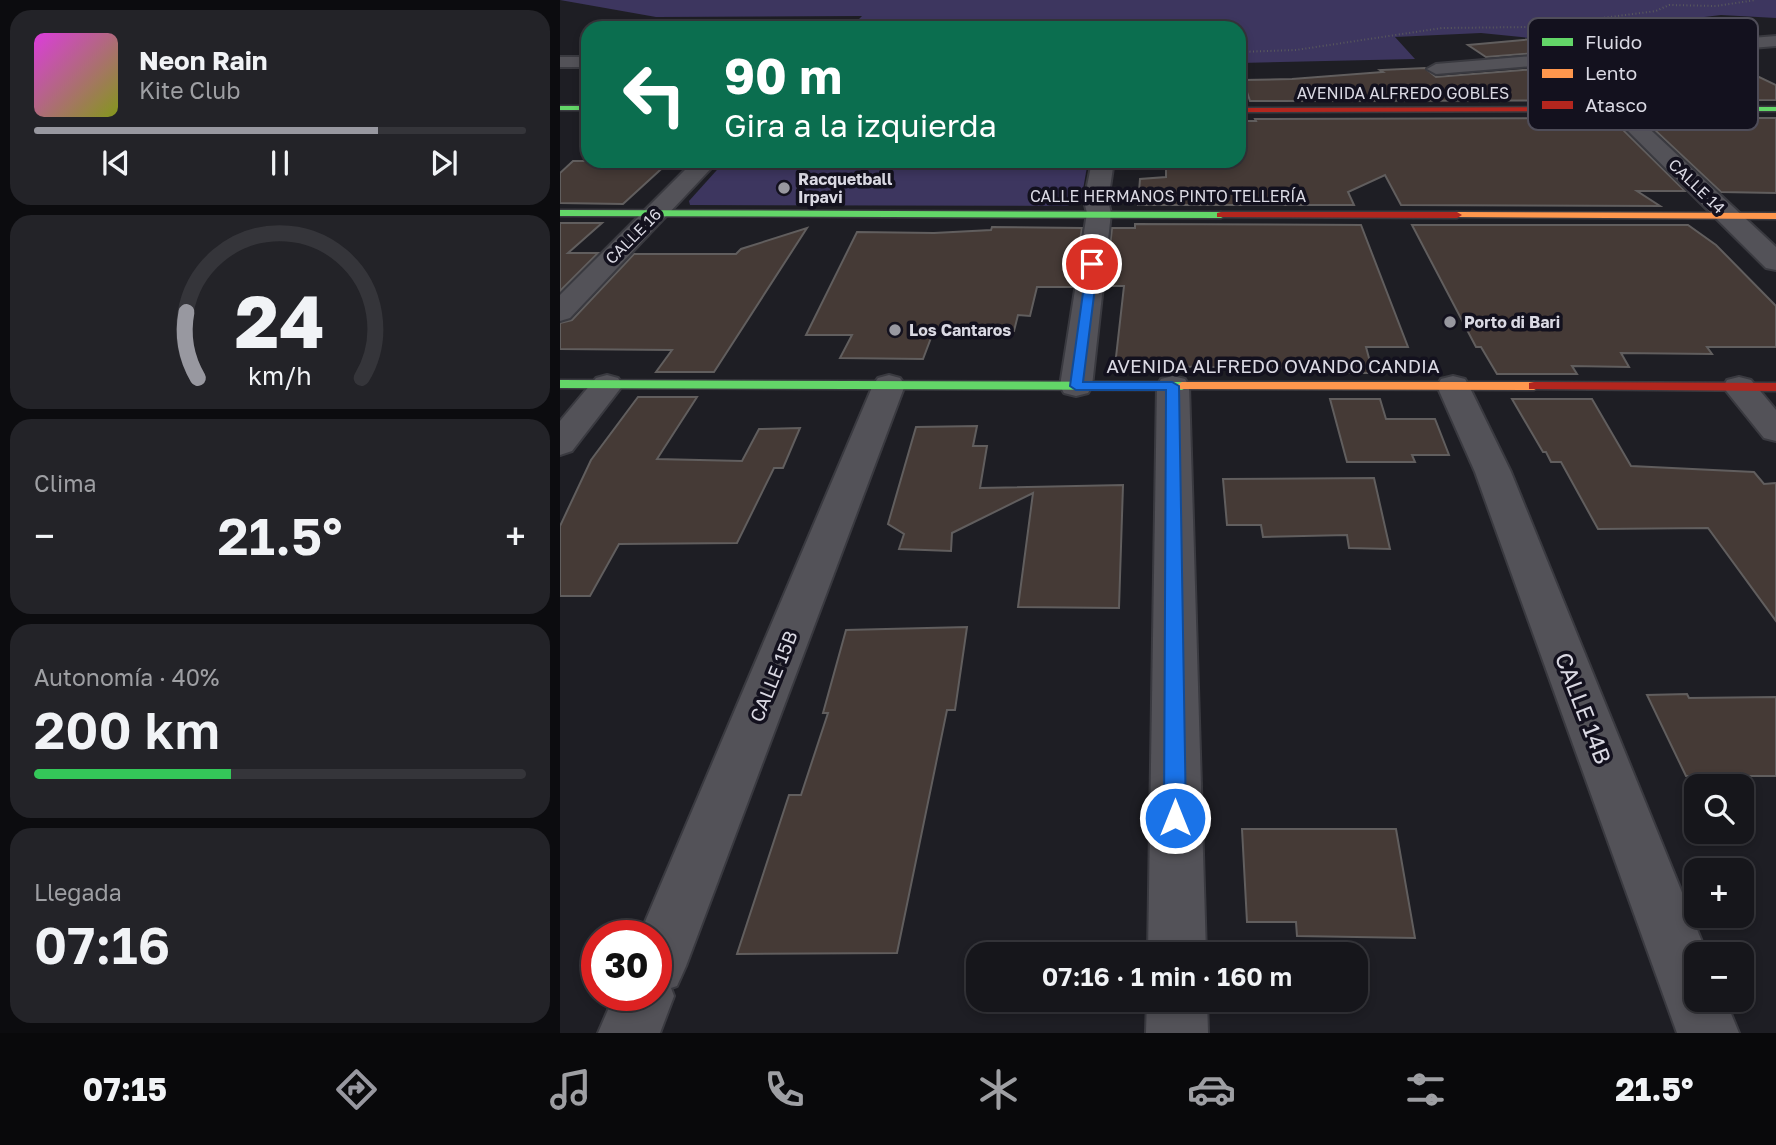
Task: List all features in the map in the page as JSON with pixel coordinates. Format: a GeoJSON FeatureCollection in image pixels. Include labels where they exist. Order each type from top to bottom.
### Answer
{"type":"FeatureCollection","features":[{"type":"Feature","properties":{"kind":"main road"},"geometry":{"type":"LineString","coordinates":[[560,108],[581,108]]}},
{"type":"Feature","properties":{"kind":"main road","name":"AVENIDA ALFREDO GOBLES"},"geometry":{"type":"LineString","coordinates":[[1758,109],[1776,109]]}},
{"type":"Feature","properties":{"kind":"main road","name":"AVENIDA ALFREDO GOBLES"},"geometry":{"type":"LineString","coordinates":[[1246,110],[1528,110]]}},
{"type":"Feature","properties":{"kind":"main road","name":"CALLE HERMANOS PINTO TELLERÍA"},"geometry":{"type":"LineString","coordinates":[[560,213],[1776,216]]}},
{"type":"Feature","properties":{"kind":"main road","name":"AVENIDA ALFREDO OVANDO CANDIA"},"geometry":{"type":"LineString","coordinates":[[560,384],[1776,387]]}},
{"type":"Feature","properties":{"kind":"street"},"geometry":{"type":"LineString","coordinates":[[1758,42],[1776,41]]}},
{"type":"Feature","properties":{"kind":"street"},"geometry":{"type":"LineString","coordinates":[[1436,69],[1528,61]]}},
{"type":"Feature","properties":{"kind":"street"},"geometry":{"type":"LineString","coordinates":[[560,62],[581,62]]}},
{"type":"Feature","properties":{"kind":"street","name":"CALLE 14"},"geometry":{"type":"LineString","coordinates":[[1639,130],[1776,262]]}},
{"type":"Feature","properties":{"kind":"street","name":"CALLE 16"},"geometry":{"type":"LineString","coordinates":[[560,312],[700,168]]}},
{"type":"Feature","properties":{"kind":"street"},"geometry":{"type":"LineString","coordinates":[[1076,386],[1099,213],[1096,201],[1102,168]]}},
{"type":"Feature","properties":{"kind":"street"},"geometry":{"type":"LineString","coordinates":[[560,444],[607,385]]}},
{"type":"Feature","properties":{"kind":"street","name":"CALLE 15B"},"geometry":{"type":"LineString","coordinates":[[672,926],[889,385]]}},
{"type":"Feature","properties":{"kind":"street"},"geometry":{"type":"LineString","coordinates":[[1172,386],[1177,942]]}},
{"type":"Feature","properties":{"kind":"street","name":"CALLE 14B"},"geometry":{"type":"LineString","coordinates":[[1453,386],[1493,472],[1708,1033]]}},
{"type":"Feature","properties":{"kind":"street"},"geometry":{"type":"LineString","coordinates":[[1739,387],[1776,431]]}},
{"type":"Feature","properties":{"kind":"street"},"geometry":{"type":"LineString","coordinates":[[629,1033],[639,1011]]}},
{"type":"Feature","properties":{"kind":"street"},"geometry":{"type":"LineString","coordinates":[[1177,1012],[1177,1033]]}},
{"type":"Feature","properties":{"kind":"path"},"geometry":{"type":"LineString","coordinates":[[1604,18],[1656,11],[1669,5],[1716,6],[1756,0]]}},
{"type":"Feature","properties":{"kind":"path"},"geometry":{"type":"LineString","coordinates":[[1246,52],[1296,50],[1442,28],[1528,26]]}},
{"type":"Feature","properties":{"kind":"shaded area"},"geometry":{"type":"Polygon","coordinates":[[[560,0],[1776,0],[1776,18],[1721,15],[1696,18],[1528,18],[1528,38],[1481,33],[1395,37],[1415,59],[1246,63],[1246,21],[857,21],[862,16],[656,17],[560,0]]]}},
{"type":"Feature","properties":{"kind":"shaded area"},"geometry":{"type":"Polygon","coordinates":[[[719,168],[1087,168],[1081,201],[1067,206],[690,205],[689,201],[719,168]]]}},
{"type":"Feature","properties":{"kind":"building"},"geometry":{"type":"Polygon","coordinates":[[[1528,39],[1528,54],[1486,57],[1468,45],[1528,39]]]}},
{"type":"Feature","properties":{"kind":"building"},"geometry":{"type":"Polygon","coordinates":[[[1425,68],[1436,77],[1528,70],[1528,100],[1250,101],[1246,89],[1246,80],[1383,72],[1380,70],[1425,68]]]}},
{"type":"Feature","properties":{"kind":"building"},"geometry":{"type":"Polygon","coordinates":[[[1758,76],[1776,85],[1776,100],[1758,100],[1758,76]]]}},
{"type":"Feature","properties":{"kind":"building"},"geometry":{"type":"Polygon","coordinates":[[[1528,118],[1528,130],[1623,130],[1685,191],[1637,191],[1660,206],[1401,205],[1385,175],[1348,192],[1354,205],[1138,205],[1140,179],[1166,177],[1166,168],[1246,168],[1246,121],[1256,121],[1255,119],[1528,118]]]}},
{"type":"Feature","properties":{"kind":"building"},"geometry":{"type":"Polygon","coordinates":[[[1758,118],[1776,118],[1776,193],[1721,192],[1655,130],[1758,130],[1758,118]]]}},
{"type":"Feature","properties":{"kind":"building"},"geometry":{"type":"Polygon","coordinates":[[[573,161],[581,161],[581,168],[662,168],[623,204],[560,203],[560,173],[573,161]]]}},
{"type":"Feature","properties":{"kind":"building"},"geometry":{"type":"Polygon","coordinates":[[[560,223],[602,223],[568,253],[598,253],[560,291],[560,223]]]}},
{"type":"Feature","properties":{"kind":"building"},"geometry":{"type":"Polygon","coordinates":[[[1135,224],[1361,225],[1408,347],[1366,347],[1373,373],[1323,373],[1321,368],[1115,366],[1124,286],[1106,286],[1112,228],[1135,228],[1135,224]]]}},
{"type":"Feature","properties":{"kind":"building"},"geometry":{"type":"Polygon","coordinates":[[[1412,225],[1688,225],[1716,245],[1776,306],[1776,347],[1707,347],[1712,354],[1621,353],[1629,367],[1572,366],[1577,374],[1497,374],[1481,347],[1476,347],[1412,225]]]}},
{"type":"Feature","properties":{"kind":"building"},"geometry":{"type":"Polygon","coordinates":[[[992,227],[1082,228],[1073,287],[1037,287],[1030,316],[1018,315],[1014,331],[934,330],[923,359],[840,358],[852,335],[806,335],[857,232],[934,233],[991,230],[992,227]]]}},
{"type":"Feature","properties":{"kind":"building"},"geometry":{"type":"Polygon","coordinates":[[[807,228],[714,372],[656,372],[672,350],[560,349],[560,323],[572,320],[634,254],[736,254],[741,249],[807,228]]]}},
{"type":"Feature","properties":{"kind":"building"},"geometry":{"type":"Polygon","coordinates":[[[638,397],[697,397],[657,459],[742,461],[759,429],[800,428],[783,468],[774,468],[737,543],[619,544],[590,596],[560,596],[560,526],[591,460],[638,397]]]}},
{"type":"Feature","properties":{"kind":"building"},"geometry":{"type":"Polygon","coordinates":[[[1330,399],[1380,399],[1386,419],[1435,419],[1449,455],[1412,455],[1415,462],[1347,462],[1330,399]]]}},
{"type":"Feature","properties":{"kind":"building"},"geometry":{"type":"Polygon","coordinates":[[[1512,399],[1592,399],[1631,466],[1754,472],[1764,484],[1776,483],[1776,621],[1708,528],[1598,529],[1561,462],[1551,462],[1546,452],[1543,452],[1512,399]]]}},
{"type":"Feature","properties":{"kind":"building"},"geometry":{"type":"Polygon","coordinates":[[[977,426],[973,446],[987,446],[980,488],[1123,485],[1119,608],[1018,607],[1033,493],[952,533],[951,551],[899,549],[904,534],[888,524],[916,427],[977,426]]]}},
{"type":"Feature","properties":{"kind":"building"},"geometry":{"type":"Polygon","coordinates":[[[1374,478],[1390,549],[1349,548],[1347,535],[1263,537],[1261,525],[1227,525],[1223,479],[1374,478]]]}},
{"type":"Feature","properties":{"kind":"building"},"geometry":{"type":"Polygon","coordinates":[[[967,627],[955,710],[947,710],[897,953],[737,954],[789,795],[801,795],[828,713],[823,713],[846,630],[967,627]]]}},
{"type":"Feature","properties":{"kind":"building"},"geometry":{"type":"Polygon","coordinates":[[[1687,694],[1689,698],[1776,697],[1776,776],[1685,774],[1647,695],[1687,694]]]}},
{"type":"Feature","properties":{"kind":"building"},"geometry":{"type":"Polygon","coordinates":[[[1242,829],[1396,829],[1415,938],[1297,936],[1296,922],[1247,922],[1242,829]]]}},
{"type":"Feature","properties":{"kind":"traffic: fast"},"geometry":{"type":"LineString","coordinates":[[560,108],[581,108]]}},
{"type":"Feature","properties":{"kind":"traffic: fast"},"geometry":{"type":"LineString","coordinates":[[1758,109],[1776,109]]}},
{"type":"Feature","properties":{"kind":"traffic: fast"},"geometry":{"type":"LineString","coordinates":[[560,213],[1221,215]]}},
{"type":"Feature","properties":{"kind":"traffic: fast"},"geometry":{"type":"LineString","coordinates":[[560,384],[1182,386]]}},
{"type":"Feature","properties":{"kind":"traffic: slow"},"geometry":{"type":"LineString","coordinates":[[1457,215],[1776,216]]}},
{"type":"Feature","properties":{"kind":"traffic: slow"},"geometry":{"type":"LineString","coordinates":[[1182,386],[1534,386]]}},
{"type":"Feature","properties":{"kind":"traffic: jam"},"geometry":{"type":"LineString","coordinates":[[1246,110],[1528,109]]}},
{"type":"Feature","properties":{"kind":"traffic: jam"},"geometry":{"type":"LineString","coordinates":[[1221,215],[1457,215]]}},
{"type":"Feature","properties":{"kind":"traffic: jam"},"geometry":{"type":"LineString","coordinates":[[1534,386],[1776,387]]}},
{"type":"Feature","properties":{"kind":"place","name":"Racquetball Irpavi"},"geometry":{"type":"Point","coordinates":[784,188]}},
{"type":"Feature","properties":{"kind":"place","name":"Porto di Bari"},"geometry":{"type":"Point","coordinates":[1450,322]}},
{"type":"Feature","properties":{"kind":"place","name":"Los Cantaros"},"geometry":{"type":"Point","coordinates":[895,330]}},
{"type":"Feature","properties":{"kind":"route"},"geometry":{"type":"LineString","coordinates":[[1092,264],[1076,386],[1172,386],[1175,818]]}}]}
